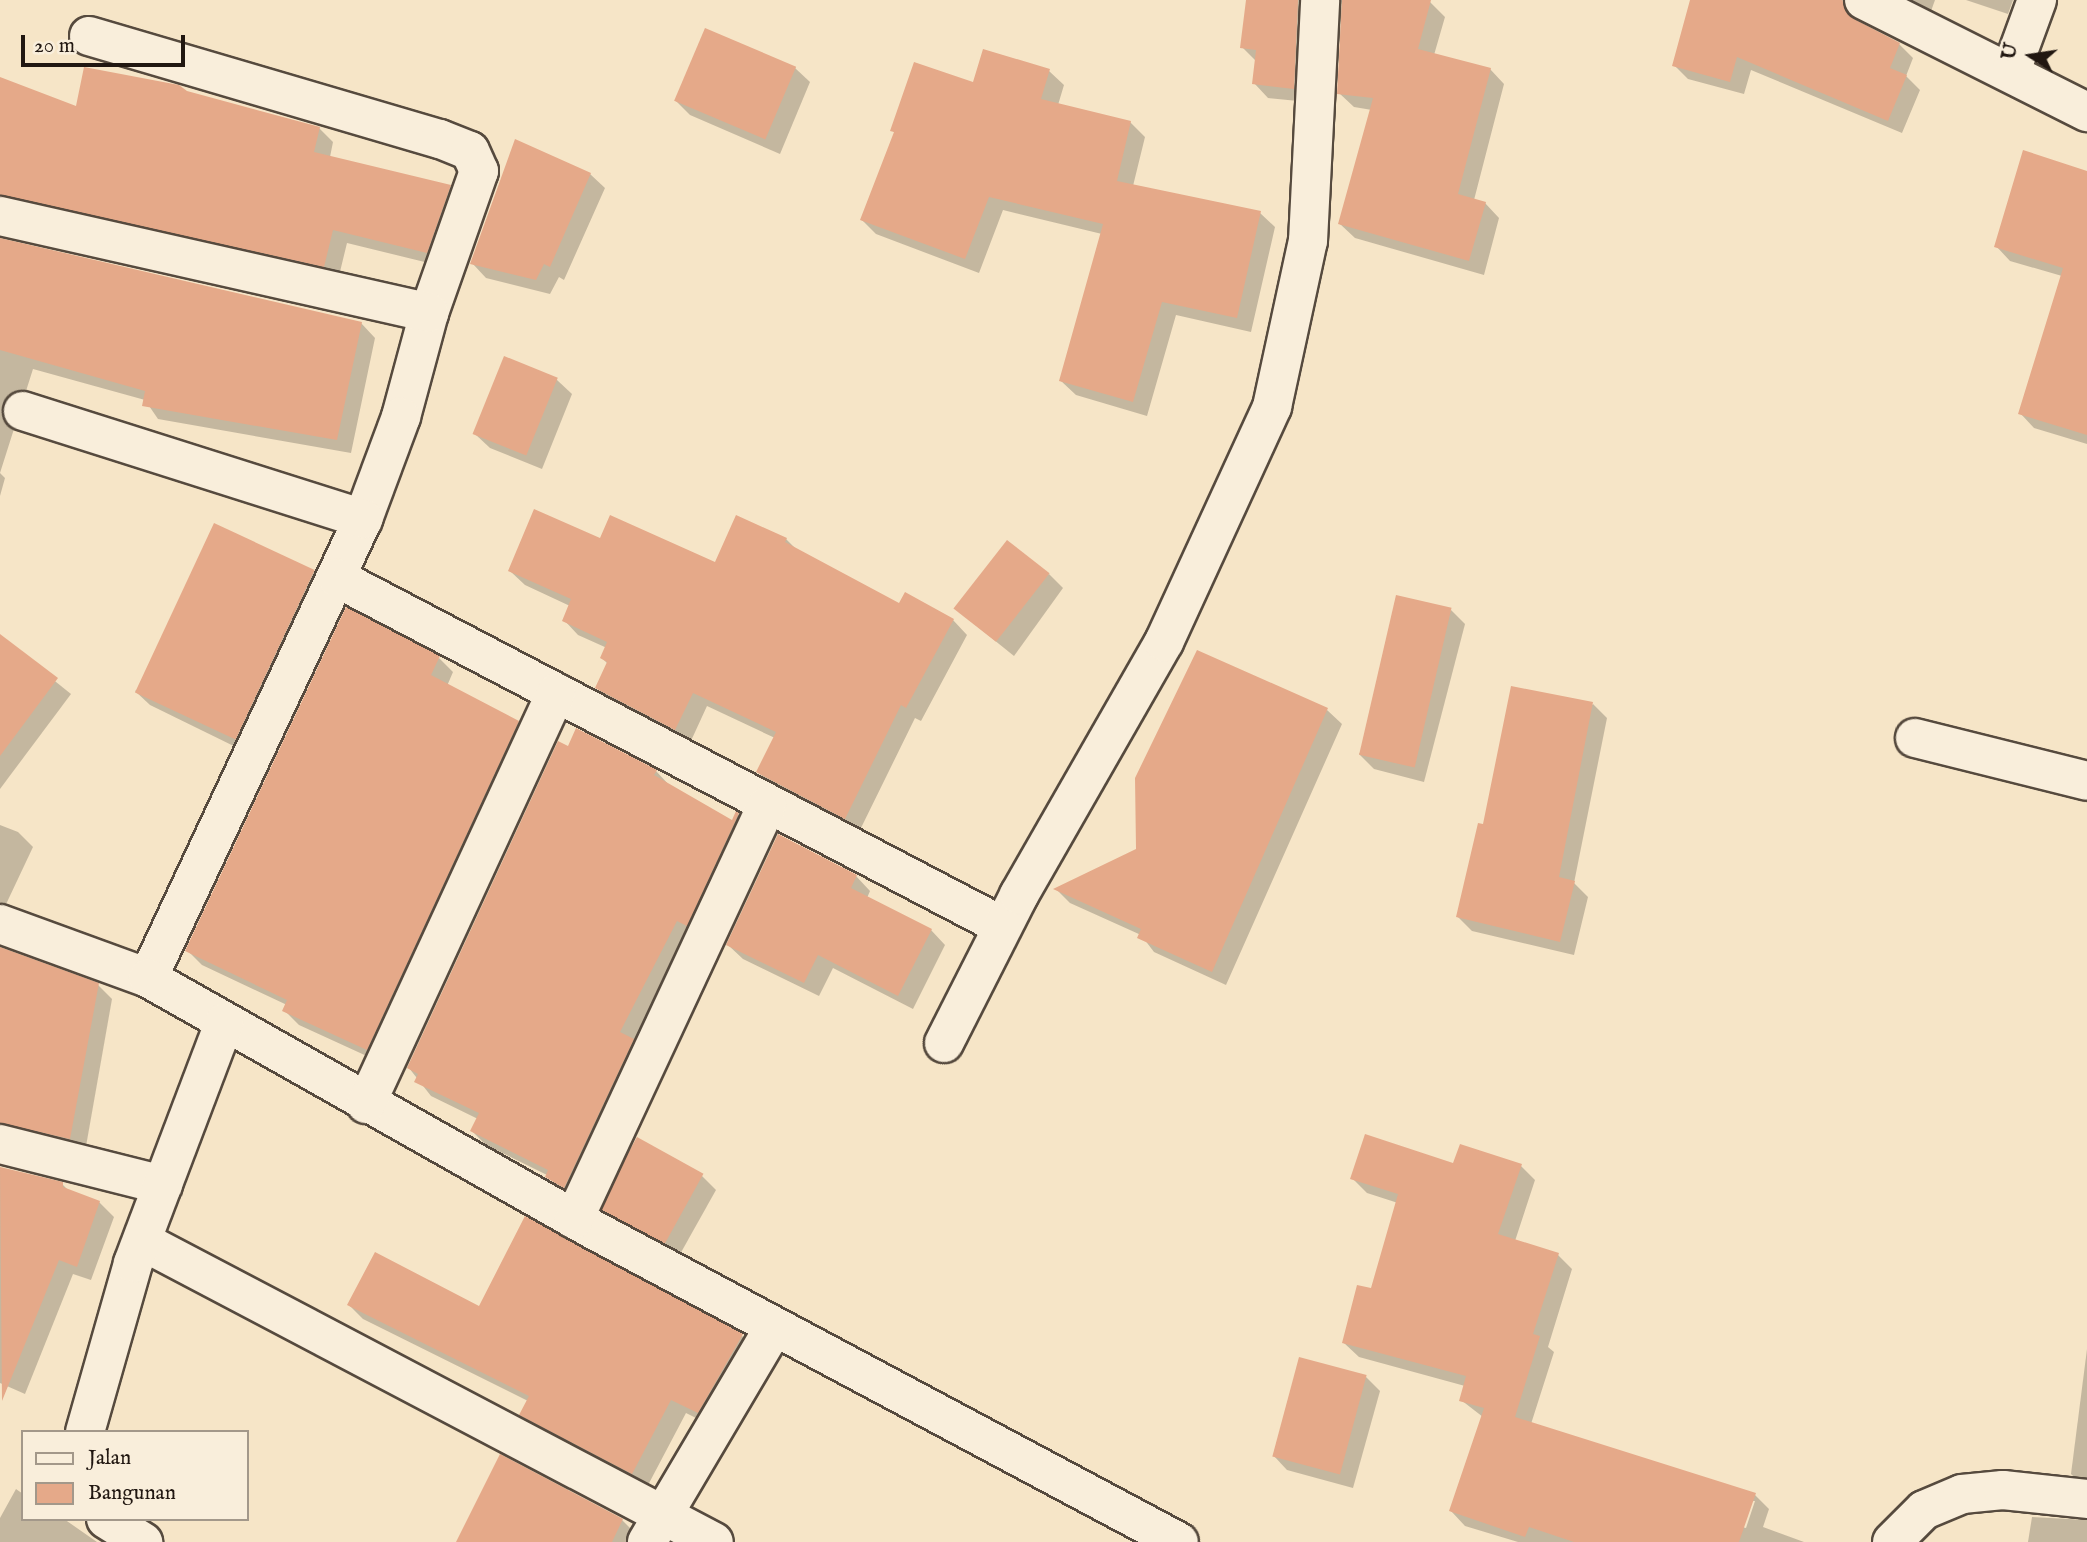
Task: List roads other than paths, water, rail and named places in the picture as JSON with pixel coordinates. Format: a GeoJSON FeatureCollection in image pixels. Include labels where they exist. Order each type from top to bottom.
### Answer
{"type":"FeatureCollection","features":[{"type":"Feature","properties":{"kind":"street"},"geometry":{"type":"LineString","coordinates":[[944,1043],[1002,926],[1164,642],[1272,407],[1308,241],[1320,0]]}},
{"type":"Feature","properties":{"kind":"street"},"geometry":{"type":"LineString","coordinates":[[1864,0],[2011,71],[2087,112]]}},
{"type":"Feature","properties":{"kind":"street"},"geometry":{"type":"LineString","coordinates":[[2011,71],[2037,0]]}},
{"type":"Feature","properties":{"kind":"street"},"geometry":{"type":"LineString","coordinates":[[89,36],[440,139],[470,151],[479,171],[429,313],[401,417],[363,519],[148,978]]}},
{"type":"Feature","properties":{"kind":"street"},"geometry":{"type":"LineString","coordinates":[[0,216],[429,313]]}},
{"type":"Feature","properties":{"kind":"street"},"geometry":{"type":"LineString","coordinates":[[23,411],[363,519]]}},
{"type":"Feature","properties":{"kind":"street"},"geometry":{"type":"LineString","coordinates":[[337,578],[767,806],[1002,926]]}},
{"type":"Feature","properties":{"kind":"street"},"geometry":{"type":"LineString","coordinates":[[366,1104],[555,693]]}},
{"type":"Feature","properties":{"kind":"street"},"geometry":{"type":"LineString","coordinates":[[1915,738],[2087,780]]}},
{"type":"Feature","properties":{"kind":"street"},"geometry":{"type":"LineString","coordinates":[[574,1219],[767,806]]}},
{"type":"Feature","properties":{"kind":"street"},"geometry":{"type":"LineString","coordinates":[[0,923],[148,978],[366,1104],[574,1219],[1179,1542]]}},
{"type":"Feature","properties":{"kind":"street"},"geometry":{"type":"LineString","coordinates":[[86,1430],[142,1241],[224,1023]]}},
{"type":"Feature","properties":{"kind":"street"},"geometry":{"type":"LineString","coordinates":[[0,1144],[163,1185]]}},
{"type":"Feature","properties":{"kind":"street"},"geometry":{"type":"LineString","coordinates":[[142,1241],[655,1527],[714,1542]]}},
{"type":"Feature","properties":{"kind":"street"},"geometry":{"type":"LineString","coordinates":[[655,1527],[774,1327]]}},
{"type":"Feature","properties":{"kind":"street"},"geometry":{"type":"LineString","coordinates":[[1892,1542],[1924,1510],[1962,1494],[2003,1489],[2087,1499]]}},
{"type":"Feature","properties":{"kind":"street"},"geometry":{"type":"LineString","coordinates":[[109,1521],[143,1542]]}}]}
